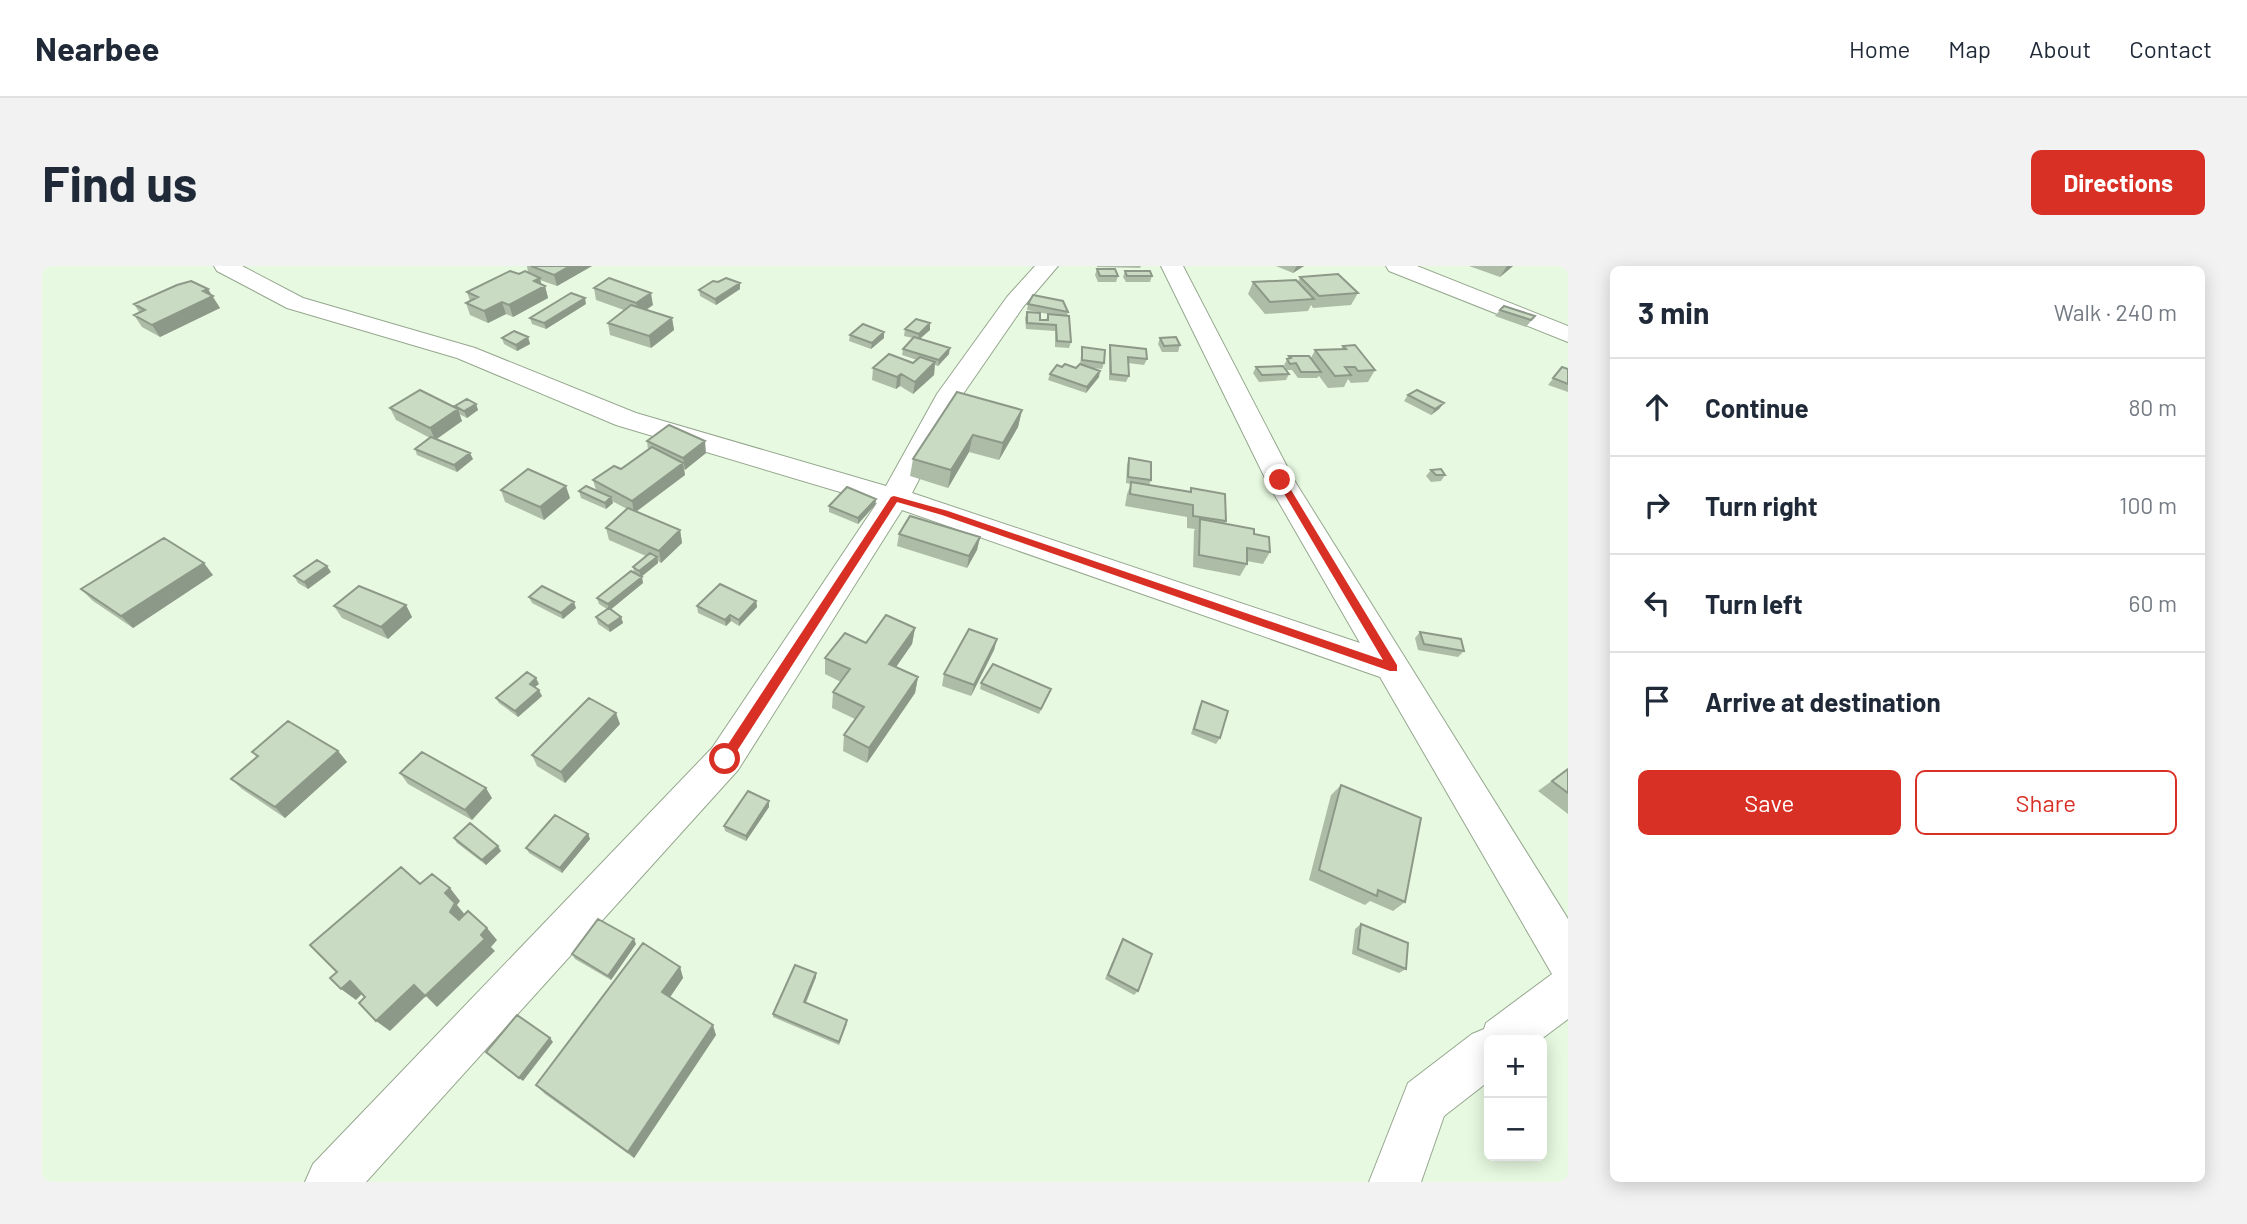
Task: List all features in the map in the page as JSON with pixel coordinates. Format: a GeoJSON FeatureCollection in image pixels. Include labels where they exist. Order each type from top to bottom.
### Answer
{"type":"FeatureCollection","features":[{"type":"Feature","properties":{"kind":"street"},"geometry":{"type":"LineString","coordinates":[[225,266],[295,303],[466,354],[626,419],[945,513],[1394,668]]}},
{"type":"Feature","properties":{"kind":"street"},"geometry":{"type":"LineString","coordinates":[[331,1182],[725,759],[894,499],[950,394],[1015,302],[1047,266]]}},
{"type":"Feature","properties":{"kind":"street"},"geometry":{"type":"LineString","coordinates":[[1172,266],[1280,480],[1568,959]]}},
{"type":"Feature","properties":{"kind":"street"},"geometry":{"type":"LineString","coordinates":[[1397,266],[1568,335]]}},
{"type":"Feature","properties":{"kind":"street"},"geometry":{"type":"LineString","coordinates":[[1510,1035],[1568,990]]}},
{"type":"Feature","properties":{"kind":"street"},"geometry":{"type":"LineString","coordinates":[[1395,1182],[1425,1100],[1484,1055]]}},
{"type":"Feature","properties":{"kind":"building"},"geometry":{"type":"Polygon","coordinates":[[[531,266],[570,266],[554,275],[531,266]]]}},
{"type":"Feature","properties":{"kind":"building"},"geometry":{"type":"Polygon","coordinates":[[[1097,269],[1115,269],[1118,276],[1100,276],[1097,269]]]}},
{"type":"Feature","properties":{"kind":"building"},"geometry":{"type":"Polygon","coordinates":[[[510,271],[519,274],[525,271],[540,278],[534,281],[545,286],[509,305],[502,302],[484,311],[466,303],[478,297],[467,292],[510,271]]]}},
{"type":"Feature","properties":{"kind":"building"},"geometry":{"type":"Polygon","coordinates":[[[1125,271],[1150,271],[1152,276],[1127,276],[1125,271]]]}},
{"type":"Feature","properties":{"kind":"building"},"geometry":{"type":"Polygon","coordinates":[[[1338,274],[1358,293],[1319,296],[1300,277],[1338,274]]]}},
{"type":"Feature","properties":{"kind":"building"},"geometry":{"type":"Polygon","coordinates":[[[609,278],[651,293],[636,303],[594,288],[609,278]]]}},
{"type":"Feature","properties":{"kind":"building"},"geometry":{"type":"Polygon","coordinates":[[[726,278],[740,283],[715,299],[699,290],[713,281],[726,278]]]}},
{"type":"Feature","properties":{"kind":"building"},"geometry":{"type":"Polygon","coordinates":[[[1296,280],[1314,299],[1270,302],[1253,282],[1296,280]]]}},
{"type":"Feature","properties":{"kind":"building"},"geometry":{"type":"Polygon","coordinates":[[[191,281],[208,289],[203,291],[213,296],[152,325],[134,315],[145,310],[134,304],[191,281]]]}},
{"type":"Feature","properties":{"kind":"building"},"geometry":{"type":"Polygon","coordinates":[[[571,293],[585,298],[544,323],[530,318],[571,293]]]}},
{"type":"Feature","properties":{"kind":"building"},"geometry":{"type":"Polygon","coordinates":[[[1033,295],[1063,301],[1068,312],[1028,304],[1033,295]]]}},
{"type":"Feature","properties":{"kind":"building"},"geometry":{"type":"Polygon","coordinates":[[[631,305],[672,318],[649,336],[608,323],[631,305]]]}},
{"type":"Feature","properties":{"kind":"building"},"geometry":{"type":"Polygon","coordinates":[[[1504,306],[1535,316],[1531,320],[1500,310],[1504,306]]]}},
{"type":"Feature","properties":{"kind":"building"},"geometry":{"type":"Polygon","coordinates":[[[1027,312],[1040,313],[1040,320],[1048,320],[1048,314],[1069,316],[1071,342],[1057,341],[1056,325],[1027,323],[1027,312]]]}},
{"type":"Feature","properties":{"kind":"building"},"geometry":{"type":"Polygon","coordinates":[[[916,319],[930,323],[919,334],[905,329],[916,319]]]}},
{"type":"Feature","properties":{"kind":"building"},"geometry":{"type":"Polygon","coordinates":[[[863,324],[884,332],[872,343],[850,335],[863,324]]]}},
{"type":"Feature","properties":{"kind":"building"},"geometry":{"type":"Polygon","coordinates":[[[514,331],[528,337],[516,345],[502,338],[514,331]]]}},
{"type":"Feature","properties":{"kind":"building"},"geometry":{"type":"Polygon","coordinates":[[[914,337],[950,348],[939,360],[903,349],[914,337]]]}},
{"type":"Feature","properties":{"kind":"building"},"geometry":{"type":"Polygon","coordinates":[[[1176,337],[1180,345],[1164,346],[1160,338],[1176,337]]]}},
{"type":"Feature","properties":{"kind":"building"},"geometry":{"type":"Polygon","coordinates":[[[1110,345],[1146,349],[1147,359],[1128,357],[1129,376],[1111,374],[1110,345]]]}},
{"type":"Feature","properties":{"kind":"building"},"geometry":{"type":"Polygon","coordinates":[[[1355,345],[1375,370],[1358,371],[1355,367],[1345,367],[1351,375],[1335,376],[1315,350],[1346,349],[1343,346],[1355,345]]]}},
{"type":"Feature","properties":{"kind":"building"},"geometry":{"type":"Polygon","coordinates":[[[1082,347],[1105,350],[1104,363],[1082,360],[1082,347]]]}},
{"type":"Feature","properties":{"kind":"building"},"geometry":{"type":"Polygon","coordinates":[[[889,354],[913,363],[920,357],[935,362],[915,382],[901,374],[897,377],[873,368],[889,354]]]}},
{"type":"Feature","properties":{"kind":"building"},"geometry":{"type":"Polygon","coordinates":[[[1289,356],[1309,356],[1321,372],[1301,372],[1296,363],[1290,364],[1287,359],[1291,358],[1289,356]]]}},
{"type":"Feature","properties":{"kind":"building"},"geometry":{"type":"Polygon","coordinates":[[[1065,364],[1076,368],[1080,364],[1100,371],[1087,387],[1050,374],[1057,365],[1062,367],[1065,364]]]}},
{"type":"Feature","properties":{"kind":"building"},"geometry":{"type":"Polygon","coordinates":[[[1283,366],[1289,374],[1262,375],[1256,367],[1283,366]]]}},
{"type":"Feature","properties":{"kind":"building"},"geometry":{"type":"Polygon","coordinates":[[[1562,367],[1568,369],[1568,384],[1553,378],[1562,367]]]}},
{"type":"Feature","properties":{"kind":"building"},"geometry":{"type":"Polygon","coordinates":[[[420,390],[458,409],[430,428],[390,408],[420,390]]]}},
{"type":"Feature","properties":{"kind":"building"},"geometry":{"type":"Polygon","coordinates":[[[1417,390],[1444,403],[1435,409],[1408,395],[1417,390]]]}},
{"type":"Feature","properties":{"kind":"building"},"geometry":{"type":"Polygon","coordinates":[[[957,392],[1022,410],[1003,443],[973,435],[951,470],[913,459],[957,392]]]}},
{"type":"Feature","properties":{"kind":"building"},"geometry":{"type":"Polygon","coordinates":[[[467,399],[476,404],[464,411],[455,406],[467,399]]]}},
{"type":"Feature","properties":{"kind":"building"},"geometry":{"type":"Polygon","coordinates":[[[669,425],[705,441],[683,458],[647,441],[669,425]]]}},
{"type":"Feature","properties":{"kind":"building"},"geometry":{"type":"Polygon","coordinates":[[[431,437],[470,453],[454,465],[415,449],[431,437]]]}},
{"type":"Feature","properties":{"kind":"building"},"geometry":{"type":"Polygon","coordinates":[[[652,447],[683,463],[632,501],[593,480],[614,466],[621,469],[652,447]]]}},
{"type":"Feature","properties":{"kind":"building"},"geometry":{"type":"Polygon","coordinates":[[[1129,458],[1151,462],[1151,480],[1128,477],[1129,458]]]}},
{"type":"Feature","properties":{"kind":"building"},"geometry":{"type":"Polygon","coordinates":[[[528,469],[566,486],[540,507],[501,490],[528,469]]]}},
{"type":"Feature","properties":{"kind":"building"},"geometry":{"type":"Polygon","coordinates":[[[1441,469],[1445,475],[1436,475],[1431,470],[1441,469]]]}},
{"type":"Feature","properties":{"kind":"building"},"geometry":{"type":"Polygon","coordinates":[[[1131,482],[1191,492],[1191,488],[1225,494],[1226,521],[1193,516],[1193,505],[1130,494],[1131,482]]]}},
{"type":"Feature","properties":{"kind":"building"},"geometry":{"type":"Polygon","coordinates":[[[586,486],[611,497],[605,503],[579,491],[586,486]]]}},
{"type":"Feature","properties":{"kind":"building"},"geometry":{"type":"Polygon","coordinates":[[[847,487],[876,499],[858,518],[829,506],[847,487]]]}},
{"type":"Feature","properties":{"kind":"building"},"geometry":{"type":"Polygon","coordinates":[[[628,508],[680,530],[659,551],[606,528],[628,508]]]}},
{"type":"Feature","properties":{"kind":"building"},"geometry":{"type":"Polygon","coordinates":[[[910,516],[980,537],[969,556],[899,534],[910,516]]]}},
{"type":"Feature","properties":{"kind":"building"},"geometry":{"type":"Polygon","coordinates":[[[1200,519],[1254,529],[1254,534],[1269,537],[1270,552],[1247,548],[1247,564],[1199,555],[1200,519]]]}},
{"type":"Feature","properties":{"kind":"building"},"geometry":{"type":"Polygon","coordinates":[[[164,538],[204,563],[121,616],[81,589],[164,538]]]}},
{"type":"Feature","properties":{"kind":"building"},"geometry":{"type":"Polygon","coordinates":[[[650,553],[657,557],[639,571],[633,567],[650,553]]]}},
{"type":"Feature","properties":{"kind":"building"},"geometry":{"type":"Polygon","coordinates":[[[317,560],[327,566],[304,582],[294,576],[317,560]]]}},
{"type":"Feature","properties":{"kind":"building"},"geometry":{"type":"Polygon","coordinates":[[[631,571],[642,577],[608,604],[597,598],[631,571]]]}},
{"type":"Feature","properties":{"kind":"building"},"geometry":{"type":"Polygon","coordinates":[[[720,584],[756,601],[739,620],[730,615],[725,620],[697,606],[720,584]]]}},
{"type":"Feature","properties":{"kind":"building"},"geometry":{"type":"Polygon","coordinates":[[[359,586],[406,605],[381,627],[334,606],[359,586]]]}},
{"type":"Feature","properties":{"kind":"building"},"geometry":{"type":"Polygon","coordinates":[[[542,586],[574,602],[561,613],[529,597],[542,586]]]}},
{"type":"Feature","properties":{"kind":"building"},"geometry":{"type":"Polygon","coordinates":[[[609,608],[621,617],[608,626],[596,617],[609,608]]]}},
{"type":"Feature","properties":{"kind":"building"},"geometry":{"type":"Polygon","coordinates":[[[886,615],[915,628],[889,664],[918,677],[869,748],[844,735],[864,707],[833,692],[850,669],[825,658],[845,633],[866,643],[886,615]]]}},
{"type":"Feature","properties":{"kind":"building"},"geometry":{"type":"Polygon","coordinates":[[[969,629],[997,639],[974,685],[944,674],[969,629]]]}},
{"type":"Feature","properties":{"kind":"building"},"geometry":{"type":"Polygon","coordinates":[[[1420,632],[1461,639],[1464,651],[1424,644],[1420,632]]]}},
{"type":"Feature","properties":{"kind":"building"},"geometry":{"type":"Polygon","coordinates":[[[993,664],[1051,689],[1041,709],[981,683],[993,664]]]}},
{"type":"Feature","properties":{"kind":"building"},"geometry":{"type":"Polygon","coordinates":[[[527,672],[536,678],[530,684],[539,690],[515,711],[496,698],[527,672]]]}},
{"type":"Feature","properties":{"kind":"building"},"geometry":{"type":"Polygon","coordinates":[[[589,698],[616,713],[561,772],[532,755],[589,698]]]}},
{"type":"Feature","properties":{"kind":"building"},"geometry":{"type":"Polygon","coordinates":[[[1202,701],[1228,711],[1220,738],[1194,729],[1202,701]]]}},
{"type":"Feature","properties":{"kind":"building"},"geometry":{"type":"Polygon","coordinates":[[[288,721],[338,751],[275,807],[231,779],[258,756],[252,752],[288,721]]]}},
{"type":"Feature","properties":{"kind":"building"},"geometry":{"type":"Polygon","coordinates":[[[422,752],[486,788],[465,810],[400,773],[422,752]]]}},
{"type":"Feature","properties":{"kind":"building"},"geometry":{"type":"Polygon","coordinates":[[[1568,769],[1568,793],[1552,781],[1568,769]]]}},
{"type":"Feature","properties":{"kind":"building"},"geometry":{"type":"Polygon","coordinates":[[[1341,785],[1421,818],[1405,902],[1378,890],[1377,896],[1319,870],[1341,785]]]}},
{"type":"Feature","properties":{"kind":"building"},"geometry":{"type":"Polygon","coordinates":[[[748,791],[769,801],[746,836],[724,826],[748,791]]]}},
{"type":"Feature","properties":{"kind":"building"},"geometry":{"type":"Polygon","coordinates":[[[555,815],[588,834],[560,868],[526,848],[555,815]]]}},
{"type":"Feature","properties":{"kind":"building"},"geometry":{"type":"Polygon","coordinates":[[[470,823],[498,846],[482,860],[454,838],[470,823]]]}},
{"type":"Feature","properties":{"kind":"building"},"geometry":{"type":"Polygon","coordinates":[[[401,867],[420,884],[432,874],[450,888],[445,893],[455,903],[450,912],[459,920],[468,911],[487,928],[481,935],[485,939],[425,996],[414,985],[376,1021],[359,1003],[365,997],[350,981],[341,989],[330,978],[337,972],[310,945],[401,867]]]}},
{"type":"Feature","properties":{"kind":"building"},"geometry":{"type":"Polygon","coordinates":[[[598,919],[634,939],[608,976],[572,954],[598,919]]]}},
{"type":"Feature","properties":{"kind":"building"},"geometry":{"type":"Polygon","coordinates":[[[1361,924],[1408,943],[1406,969],[1358,949],[1361,924]]]}},
{"type":"Feature","properties":{"kind":"building"},"geometry":{"type":"Polygon","coordinates":[[[1123,939],[1152,954],[1138,991],[1108,975],[1123,939]]]}},
{"type":"Feature","properties":{"kind":"building"},"geometry":{"type":"Polygon","coordinates":[[[643,943],[680,967],[662,992],[713,1025],[628,1152],[536,1085],[643,943]]]}},
{"type":"Feature","properties":{"kind":"building"},"geometry":{"type":"Polygon","coordinates":[[[795,965],[816,973],[804,1002],[847,1020],[839,1042],[773,1014],[795,965]]]}},
{"type":"Feature","properties":{"kind":"building"},"geometry":{"type":"Polygon","coordinates":[[[517,1015],[550,1038],[519,1078],[486,1052],[517,1015]]]}},
{"type":"Feature","properties":{"kind":"route"},"geometry":{"type":"LineString","coordinates":[[725,759],[894,499],[945,513],[1394,668],[1280,480]]}}]}
